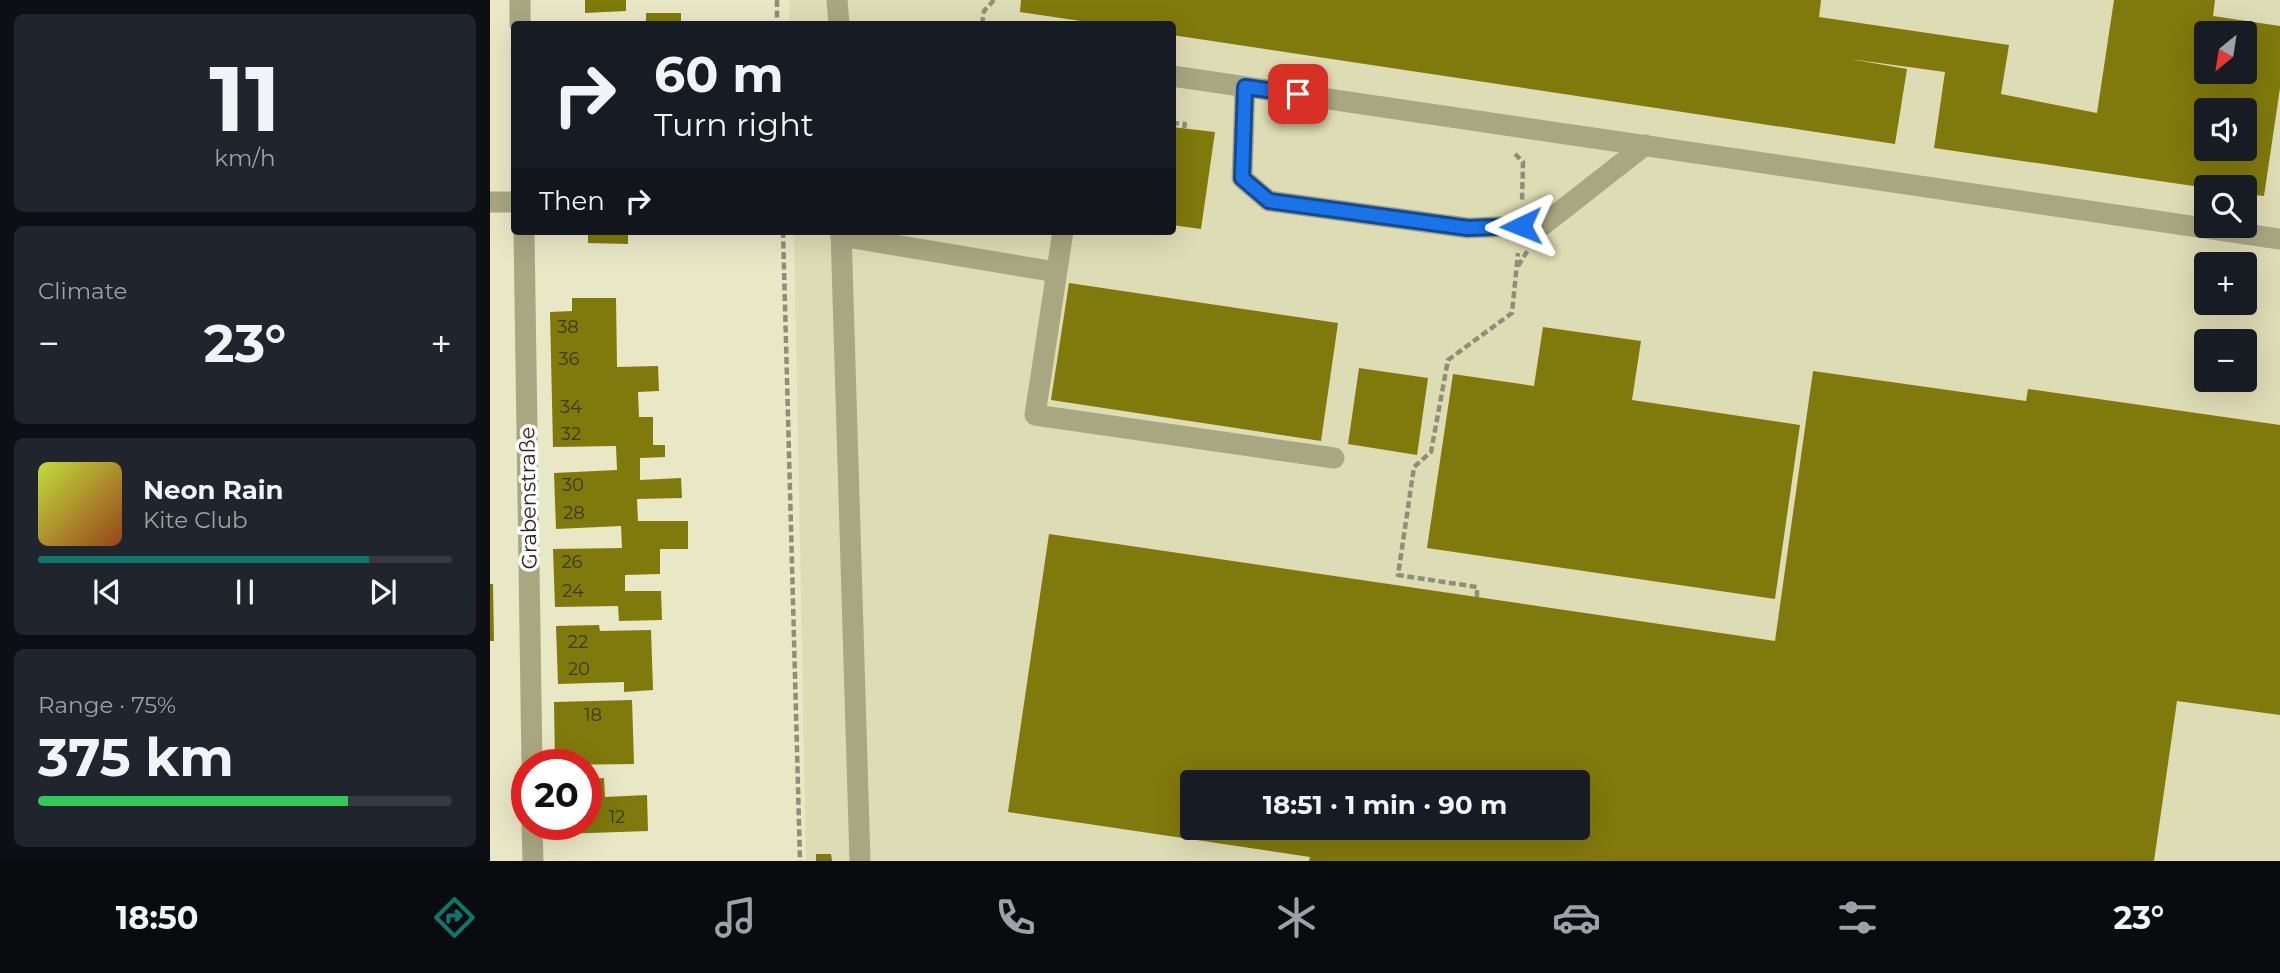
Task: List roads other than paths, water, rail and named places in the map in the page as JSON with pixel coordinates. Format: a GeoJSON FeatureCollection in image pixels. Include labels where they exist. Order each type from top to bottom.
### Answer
{"type":"FeatureCollection","features":[{"type":"Feature","properties":{"kind":"street"},"geometry":{"type":"LineString","coordinates":[[520,0],[520,21]]}},
{"type":"Feature","properties":{"kind":"street"},"geometry":{"type":"LineString","coordinates":[[837,0],[839,21]]}},
{"type":"Feature","properties":{"kind":"street"},"geometry":{"type":"LineString","coordinates":[[1176,77],[2280,239]]}},
{"type":"Feature","properties":{"kind":"street"},"geometry":{"type":"LineString","coordinates":[[1245,87],[1242,178],[1269,201],[1468,228],[1543,225],[1645,145]]}},
{"type":"Feature","properties":{"kind":"street"},"geometry":{"type":"LineString","coordinates":[[490,202],[511,202]]}},
{"type":"Feature","properties":{"kind":"street","name":"Grabenstraße"},"geometry":{"type":"LineString","coordinates":[[524,235],[532,749]]}},
{"type":"Feature","properties":{"kind":"street"},"geometry":{"type":"LineString","coordinates":[[841,235],[860,861]]}},
{"type":"Feature","properties":{"kind":"street"},"geometry":{"type":"LineString","coordinates":[[847,235],[1056,272]]}},
{"type":"Feature","properties":{"kind":"street"},"geometry":{"type":"LineString","coordinates":[[1062,235],[1035,415],[1334,458]]}},
{"type":"Feature","properties":{"kind":"street"},"geometry":{"type":"LineString","coordinates":[[533,840],[533,861]]}}]}
